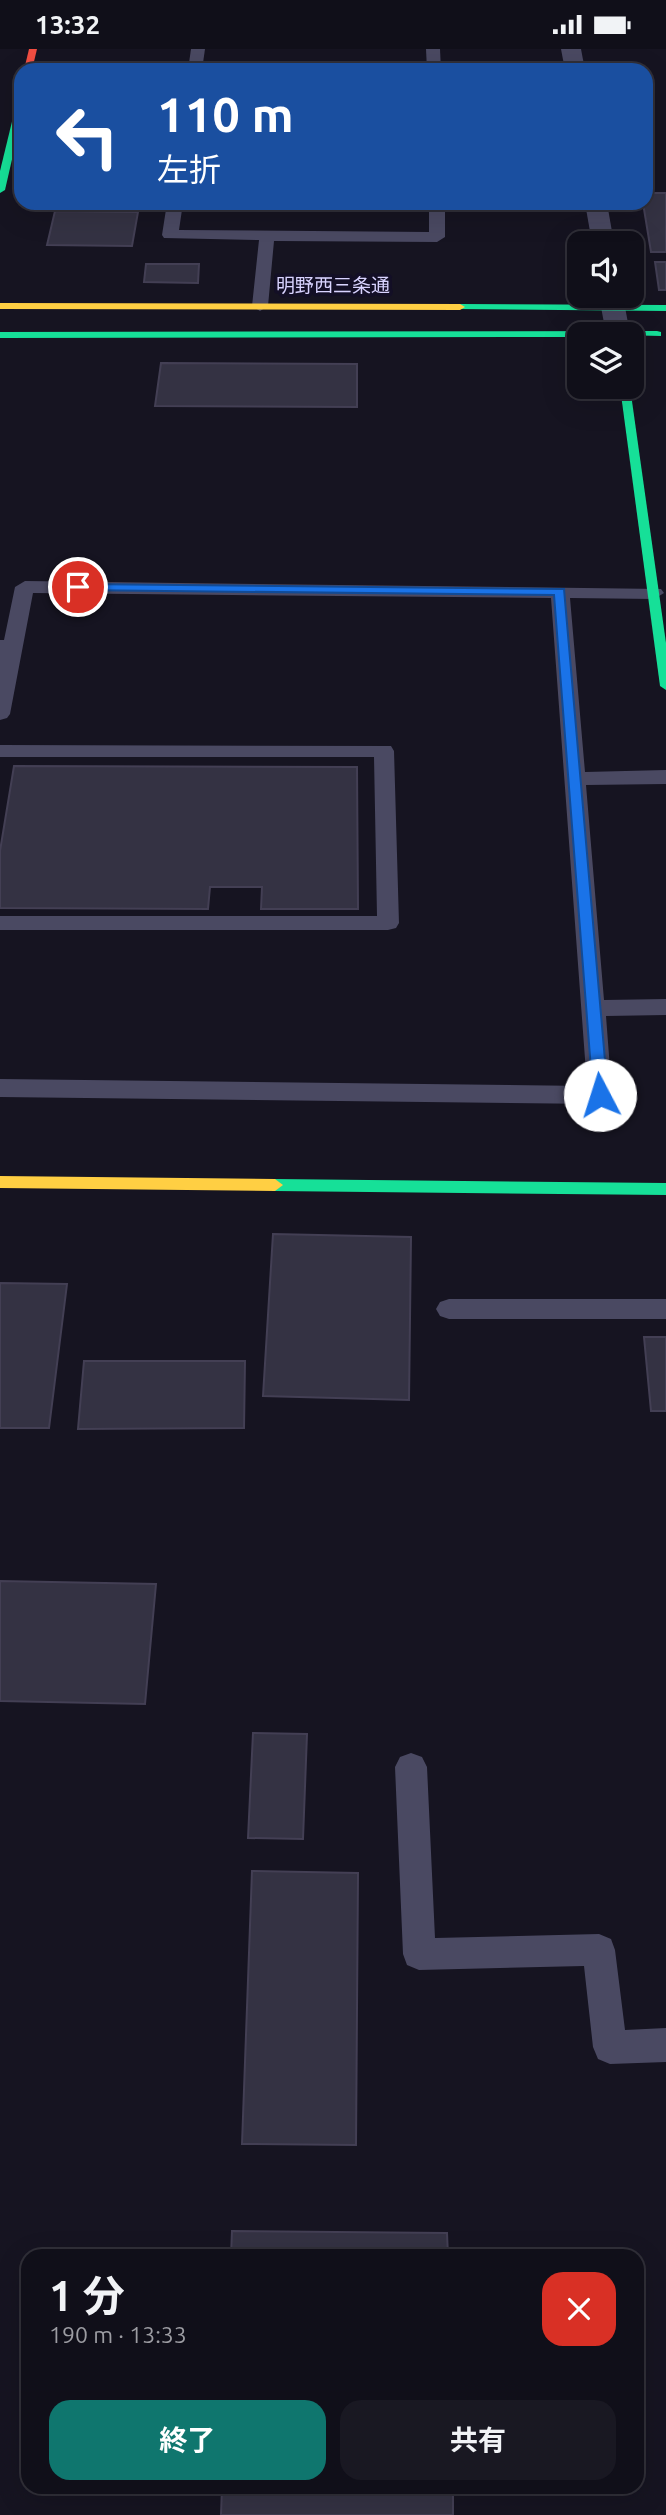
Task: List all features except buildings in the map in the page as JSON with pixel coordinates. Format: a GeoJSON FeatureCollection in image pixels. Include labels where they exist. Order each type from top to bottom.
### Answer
{"type":"FeatureCollection","features":[{"type":"Feature","properties":{"kind":"street"},"geometry":{"type":"LineString","coordinates":[[0,190],[14,131]]}},
{"type":"Feature","properties":{"kind":"street"},"geometry":{"type":"LineString","coordinates":[[597,210],[601,231]]}},
{"type":"Feature","properties":{"kind":"street","name":"明野西三条通"},"geometry":{"type":"LineString","coordinates":[[0,306],[567,303]]}},
{"type":"Feature","properties":{"kind":"street","name":"明野西三条通"},"geometry":{"type":"LineString","coordinates":[[644,306],[666,308]]}},
{"type":"Feature","properties":{"kind":"street"},"geometry":{"type":"LineString","coordinates":[[0,335],[567,334]]}},
{"type":"Feature","properties":{"kind":"street"},"geometry":{"type":"LineString","coordinates":[[644,334],[666,334]]}},
{"type":"Feature","properties":{"kind":"street"},"geometry":{"type":"LineString","coordinates":[[627,399],[666,686]]}},
{"type":"Feature","properties":{"kind":"street"},"geometry":{"type":"LineString","coordinates":[[0,1182],[666,1189]]}},
{"type":"Feature","properties":{"kind":"lane"},"geometry":{"type":"LineString","coordinates":[[174,210],[170,235],[437,237],[437,210]]}},
{"type":"Feature","properties":{"kind":"lane"},"geometry":{"type":"LineString","coordinates":[[260,306],[267,236]]}},
{"type":"Feature","properties":{"kind":"lane"},"geometry":{"type":"LineString","coordinates":[[0,715],[7,646],[25,587],[653,593]]}},
{"type":"Feature","properties":{"kind":"lane"},"geometry":{"type":"LineString","coordinates":[[0,1087],[600,1095],[560,592]]}},
{"type":"Feature","properties":{"kind":"lane"},"geometry":{"type":"LineString","coordinates":[[0,751],[384,751],[388,923],[0,922]]}},
{"type":"Feature","properties":{"kind":"lane"},"geometry":{"type":"LineString","coordinates":[[575,779],[666,777]]}},
{"type":"Feature","properties":{"kind":"lane"},"geometry":{"type":"LineString","coordinates":[[593,1008],[666,1007]]}},
{"type":"Feature","properties":{"kind":"lane"},"geometry":{"type":"LineString","coordinates":[[449,1309],[666,1309]]}},
{"type":"Feature","properties":{"kind":"lane"},"geometry":{"type":"LineString","coordinates":[[411,1767],[419,1954],[599,1950],[610,2047],[666,2045]]}},
{"type":"Feature","properties":{"kind":"traffic: fast"},"geometry":{"type":"LineString","coordinates":[[0,190],[14,131]]}},
{"type":"Feature","properties":{"kind":"traffic: fast"},"geometry":{"type":"LineString","coordinates":[[460,307],[666,308]]}},
{"type":"Feature","properties":{"kind":"traffic: fast"},"geometry":{"type":"LineString","coordinates":[[0,335],[657,334]]}},
{"type":"Feature","properties":{"kind":"traffic: fast"},"geometry":{"type":"LineString","coordinates":[[627,399],[666,686]]}},
{"type":"Feature","properties":{"kind":"traffic: fast"},"geometry":{"type":"LineString","coordinates":[[275,1185],[666,1189]]}},
{"type":"Feature","properties":{"kind":"traffic: slow"},"geometry":{"type":"LineString","coordinates":[[0,306],[460,307]]}},
{"type":"Feature","properties":{"kind":"traffic: slow"},"geometry":{"type":"LineString","coordinates":[[0,1182],[275,1185]]}},
{"type":"Feature","properties":{"kind":"traffic: jam"},"geometry":{"type":"LineString","coordinates":[[30,63],[33,49]]}},
{"type":"Feature","properties":{"kind":"route"},"geometry":{"type":"LineString","coordinates":[[78,587],[560,592],[600,1095]]}}]}
